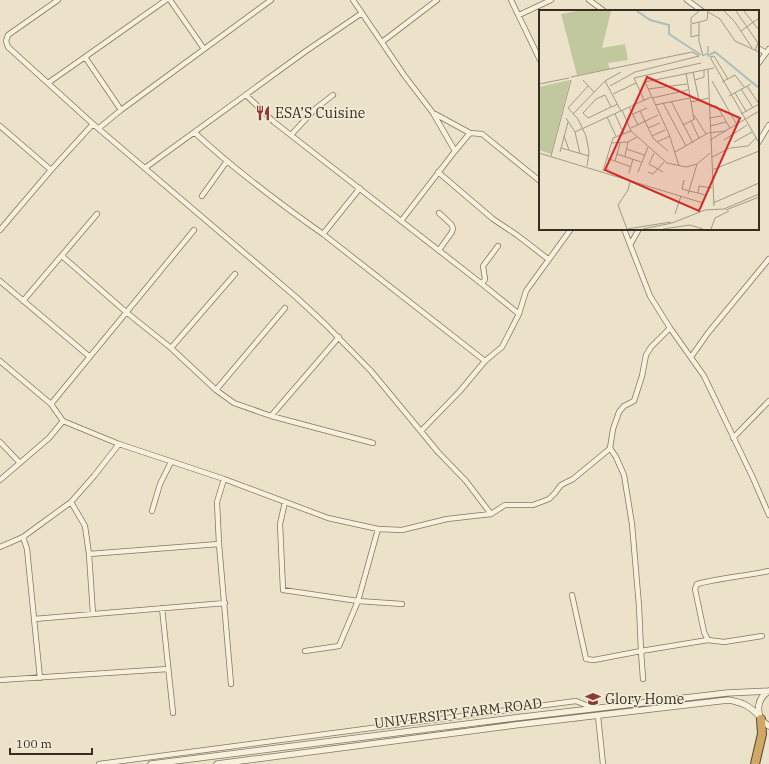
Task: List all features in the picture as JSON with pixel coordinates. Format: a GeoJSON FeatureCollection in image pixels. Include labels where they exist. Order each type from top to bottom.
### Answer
{"type":"FeatureCollection","features":[{"type":"Feature","properties":{"kind":"highway"},"geometry":{"type":"LineString","coordinates":[[755,764],[762,734],[760,718]]}},
{"type":"Feature","properties":{"kind":"street"},"geometry":{"type":"LineString","coordinates":[[58,0],[8,34],[6,41],[8,47],[13,53],[93,124],[296,297],[339,337],[371,371],[438,452],[466,481],[491,514]]}},
{"type":"Feature","properties":{"kind":"street"},"geometry":{"type":"LineString","coordinates":[[48,84],[166,0]]}},
{"type":"Feature","properties":{"kind":"street"},"geometry":{"type":"LineString","coordinates":[[170,0],[204,49]]}},
{"type":"Feature","properties":{"kind":"street"},"geometry":{"type":"LineString","coordinates":[[99,128],[121,110],[271,0]]}},
{"type":"Feature","properties":{"kind":"street"},"geometry":{"type":"LineString","coordinates":[[353,0],[404,75],[433,113],[455,150]]}},
{"type":"Feature","properties":{"kind":"street"},"geometry":{"type":"LineString","coordinates":[[511,0],[539,58]]}},
{"type":"Feature","properties":{"kind":"street"},"geometry":{"type":"LineString","coordinates":[[519,15],[550,0]]}},
{"type":"Feature","properties":{"kind":"street"},"geometry":{"type":"LineString","coordinates":[[589,0],[603,10]]}},
{"type":"Feature","properties":{"kind":"street"},"geometry":{"type":"LineString","coordinates":[[687,0],[701,10]]}},
{"type":"Feature","properties":{"kind":"street"},"geometry":{"type":"LineString","coordinates":[[382,42],[434,1]]}},
{"type":"Feature","properties":{"kind":"street"},"geometry":{"type":"LineString","coordinates":[[145,168],[362,13]]}},
{"type":"Feature","properties":{"kind":"street"},"geometry":{"type":"LineString","coordinates":[[759,49],[766,53]]}},
{"type":"Feature","properties":{"kind":"street"},"geometry":{"type":"LineString","coordinates":[[759,63],[769,49]]}},
{"type":"Feature","properties":{"kind":"street"},"geometry":{"type":"LineString","coordinates":[[85,57],[121,110]]}},
{"type":"Feature","properties":{"kind":"street"},"geometry":{"type":"LineString","coordinates":[[246,95],[274,122],[519,314]]}},
{"type":"Feature","properties":{"kind":"street"},"geometry":{"type":"LineString","coordinates":[[291,134],[314,109],[333,95]]}},
{"type":"Feature","properties":{"kind":"street"},"geometry":{"type":"LineString","coordinates":[[433,113],[470,133],[482,134],[539,180]]}},
{"type":"Feature","properties":{"kind":"street"},"geometry":{"type":"LineString","coordinates":[[0,230],[51,170],[93,124]]}},
{"type":"Feature","properties":{"kind":"street"},"geometry":{"type":"LineString","coordinates":[[759,141],[769,125]]}},
{"type":"Feature","properties":{"kind":"street"},"geometry":{"type":"LineString","coordinates":[[0,126],[51,170]]}},
{"type":"Feature","properties":{"kind":"street"},"geometry":{"type":"LineString","coordinates":[[195,133],[227,161],[485,361]]}},
{"type":"Feature","properties":{"kind":"street"},"geometry":{"type":"LineString","coordinates":[[401,221],[455,150],[470,133]]}},
{"type":"Feature","properties":{"kind":"street"},"geometry":{"type":"LineString","coordinates":[[202,196],[227,161]]}},
{"type":"Feature","properties":{"kind":"street"},"geometry":{"type":"LineString","coordinates":[[438,172],[493,219],[548,259]]}},
{"type":"Feature","properties":{"kind":"street"},"geometry":{"type":"LineString","coordinates":[[323,234],[360,188]]}},
{"type":"Feature","properties":{"kind":"street"},"geometry":{"type":"LineString","coordinates":[[438,250],[452,232],[453,228],[451,224],[439,213]]}},
{"type":"Feature","properties":{"kind":"street"},"geometry":{"type":"LineString","coordinates":[[24,301],[97,214]]}},
{"type":"Feature","properties":{"kind":"street"},"geometry":{"type":"LineString","coordinates":[[50,404],[194,230]]}},
{"type":"Feature","properties":{"kind":"street"},"geometry":{"type":"LineString","coordinates":[[421,431],[460,391],[485,361],[502,347],[519,314],[526,291],[570,230]]}},
{"type":"Feature","properties":{"kind":"street"},"geometry":{"type":"LineString","coordinates":[[624,230],[650,296],[670,328],[704,376],[769,515]]}},
{"type":"Feature","properties":{"kind":"street"},"geometry":{"type":"LineString","coordinates":[[630,245],[638,230]]}},
{"type":"Feature","properties":{"kind":"street"},"geometry":{"type":"LineString","coordinates":[[482,284],[485,279],[483,266],[498,246]]}},
{"type":"Feature","properties":{"kind":"street"},"geometry":{"type":"LineString","coordinates":[[62,256],[126,312],[171,348],[216,390],[234,403],[271,416],[374,443]]}},
{"type":"Feature","properties":{"kind":"street"},"geometry":{"type":"LineString","coordinates":[[691,357],[708,333],[769,259]]}},
{"type":"Feature","properties":{"kind":"street"},"geometry":{"type":"LineString","coordinates":[[171,348],[235,274]]}},
{"type":"Feature","properties":{"kind":"street"},"geometry":{"type":"LineString","coordinates":[[0,281],[90,357]]}},
{"type":"Feature","properties":{"kind":"street"},"geometry":{"type":"LineString","coordinates":[[216,390],[285,308]]}},
{"type":"Feature","properties":{"kind":"street"},"geometry":{"type":"LineString","coordinates":[[0,361],[50,404],[63,421],[119,444],[328,518],[378,529],[402,530],[447,519],[491,514],[505,505],[533,505],[549,499],[561,485],[573,479],[610,448],[618,412],[624,406],[634,401],[642,376],[646,356],[651,347],[670,328]]}},
{"type":"Feature","properties":{"kind":"street"},"geometry":{"type":"LineString","coordinates":[[271,416],[339,337]]}},
{"type":"Feature","properties":{"kind":"street"},"geometry":{"type":"LineString","coordinates":[[733,438],[769,401]]}},
{"type":"Feature","properties":{"kind":"street"},"geometry":{"type":"LineString","coordinates":[[0,480],[49,438],[63,421]]}},
{"type":"Feature","properties":{"kind":"street"},"geometry":{"type":"LineString","coordinates":[[0,442],[20,463]]}},
{"type":"Feature","properties":{"kind":"street"},"geometry":{"type":"LineString","coordinates":[[0,547],[23,537],[72,502],[119,444]]}},
{"type":"Feature","properties":{"kind":"street"},"geometry":{"type":"LineString","coordinates":[[610,448],[624,475],[632,524],[639,606],[642,679]]}},
{"type":"Feature","properties":{"kind":"street"},"geometry":{"type":"LineString","coordinates":[[152,511],[160,484],[171,462]]}},
{"type":"Feature","properties":{"kind":"street"},"geometry":{"type":"LineString","coordinates":[[224,480],[217,502],[219,544],[231,684]]}},
{"type":"Feature","properties":{"kind":"street"},"geometry":{"type":"LineString","coordinates":[[72,502],[85,526],[89,554],[93,614]]}},
{"type":"Feature","properties":{"kind":"street"},"geometry":{"type":"LineString","coordinates":[[285,502],[280,524],[283,590],[358,601],[402,604]]}},
{"type":"Feature","properties":{"kind":"street"},"geometry":{"type":"LineString","coordinates":[[305,651],[339,646],[358,601],[378,529]]}},
{"type":"Feature","properties":{"kind":"street"},"geometry":{"type":"LineString","coordinates":[[23,537],[27,549],[40,678]]}},
{"type":"Feature","properties":{"kind":"street"},"geometry":{"type":"LineString","coordinates":[[89,554],[219,544]]}},
{"type":"Feature","properties":{"kind":"street"},"geometry":{"type":"LineString","coordinates":[[708,640],[704,632],[695,589],[697,584],[769,571]]}},
{"type":"Feature","properties":{"kind":"street"},"geometry":{"type":"LineString","coordinates":[[572,595],[586,659],[594,660],[708,640],[724,642],[762,636]]}},
{"type":"Feature","properties":{"kind":"street"},"geometry":{"type":"LineString","coordinates":[[34,618],[225,603]]}},
{"type":"Feature","properties":{"kind":"street"},"geometry":{"type":"LineString","coordinates":[[162,608],[173,713]]}},
{"type":"Feature","properties":{"kind":"street"},"geometry":{"type":"LineString","coordinates":[[0,680],[168,669]]}},
{"type":"Feature","properties":{"kind":"street"},"geometry":{"type":"LineString","coordinates":[[760,718],[758,709],[760,702],[763,696],[769,691]]}},
{"type":"Feature","properties":{"kind":"street","name":"UNIVERSITY FARM ROAD"},"geometry":{"type":"LineString","coordinates":[[151,764],[594,708],[727,693],[769,691]]}},
{"type":"Feature","properties":{"kind":"street","name":"UNIVERSITY FARM ROAD"},"geometry":{"type":"LineString","coordinates":[[217,764],[728,700],[740,702],[751,707],[769,726]]}},
{"type":"Feature","properties":{"kind":"street"},"geometry":{"type":"LineString","coordinates":[[99,764],[576,701],[594,708]]}},
{"type":"Feature","properties":{"kind":"street"},"geometry":{"type":"LineString","coordinates":[[598,716],[603,764]]}},
{"type":"Feature","properties":{"kind":"place","name":"ESA’S Cuisine"},"geometry":{"type":"Point","coordinates":[263,113]}},
{"type":"Feature","properties":{"kind":"place","name":"Glory Home"},"geometry":{"type":"Point","coordinates":[593,699]}}]}
